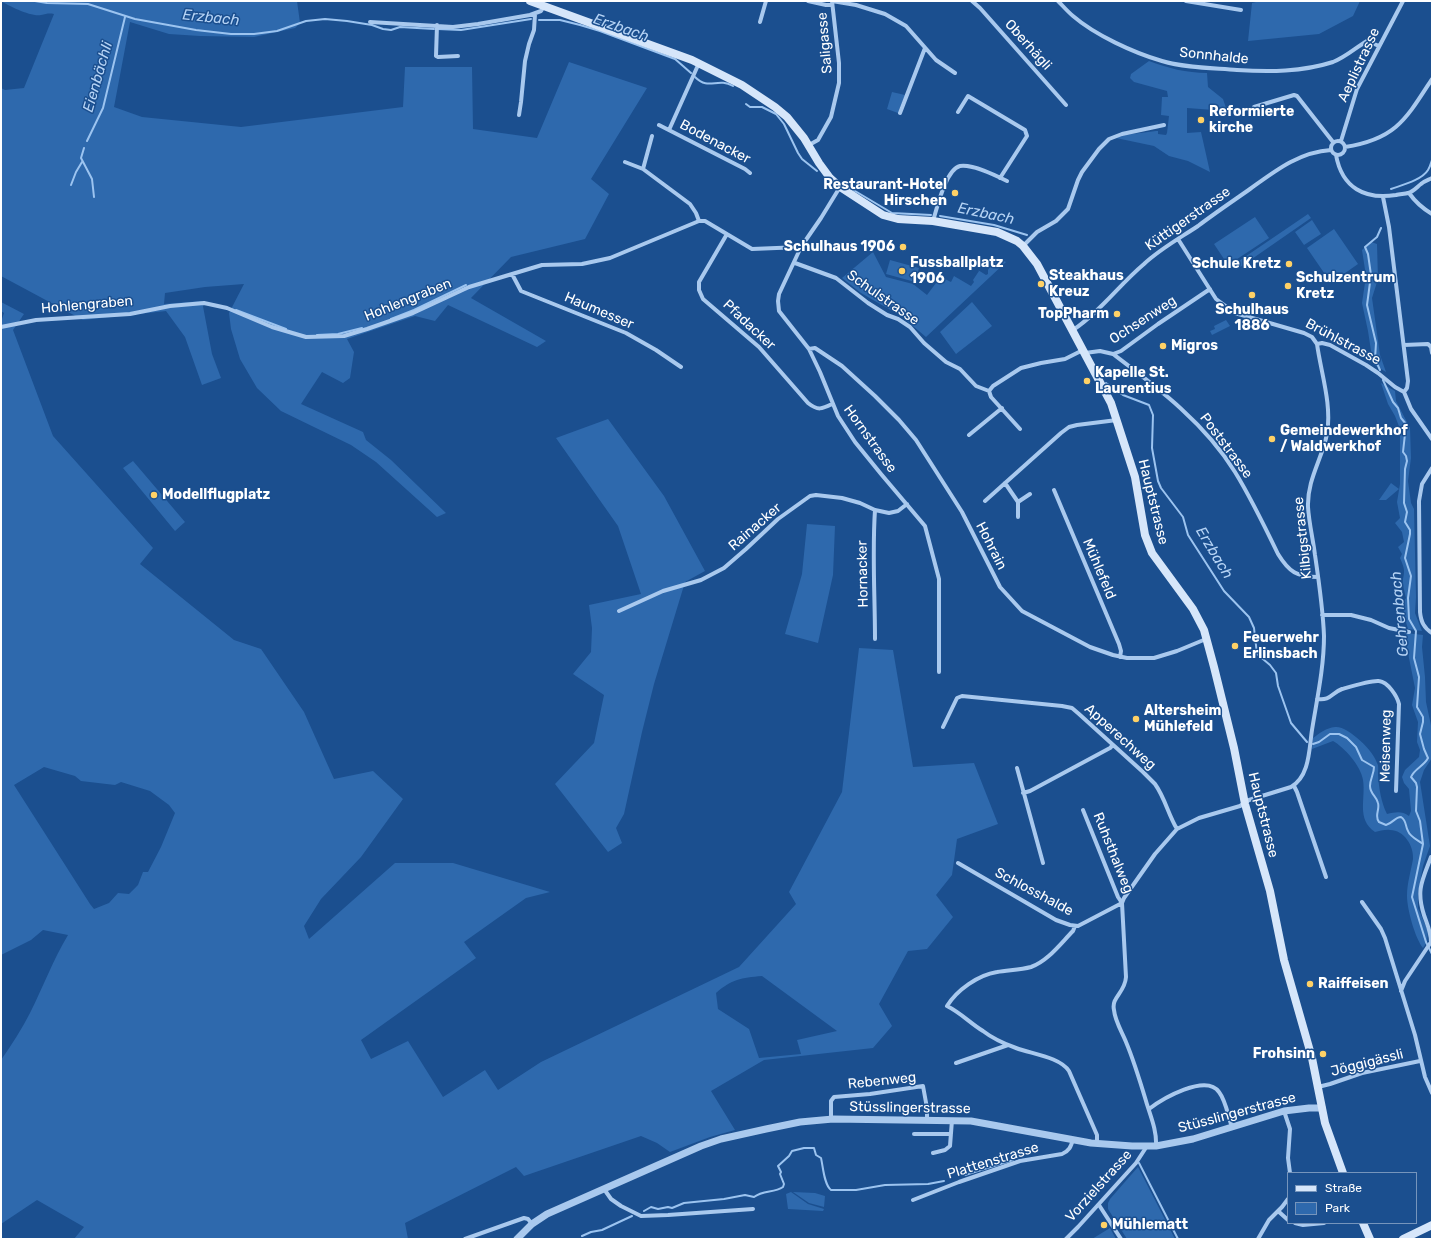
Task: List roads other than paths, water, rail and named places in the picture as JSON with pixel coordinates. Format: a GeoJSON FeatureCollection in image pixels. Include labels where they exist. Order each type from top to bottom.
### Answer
{"type":"FeatureCollection","features":[{"type":"Feature","properties":{"kind":"main road","name":"Hauptstrasse"},"geometry":{"type":"LineString","coordinates":[[530,1],[699,63],[738,83],[775,107],[787,117],[809,145],[825,171],[840,187],[868,206],[890,217],[933,221],[997,232],[1017,241],[1023,246],[1037,264],[1111,403],[1135,477],[1145,535],[1148,544],[1159,564],[1193,609],[1200,621],[1234,748],[1245,804],[1270,891],[1284,960],[1299,1007],[1326,1128],[1343,1172]]}},
{"type":"Feature","properties":{"kind":"main road"},"geometry":{"type":"LineString","coordinates":[[1363,1224],[1370,1239]]}},
{"type":"Feature","properties":{"kind":"main road"},"geometry":{"type":"LineString","coordinates":[[1403,1239],[1432,1225]]}},
{"type":"Feature","properties":{"kind":"street"},"geometry":{"type":"LineString","coordinates":[[760,22],[766,1]]}},
{"type":"Feature","properties":{"kind":"street"},"geometry":{"type":"LineString","coordinates":[[808,1],[826,5],[832,2],[840,1],[856,4],[885,14],[906,26],[936,60],[955,73]]}},
{"type":"Feature","properties":{"kind":"street","name":"Oberhägli"},"geometry":{"type":"LineString","coordinates":[[972,1],[1011,42],[1066,105]]}},
{"type":"Feature","properties":{"kind":"street","name":"Sonnhalde"},"geometry":{"type":"LineString","coordinates":[[1058,1],[1073,16],[1100,34],[1135,51],[1163,61],[1199,67],[1286,71],[1314,67],[1334,61],[1349,54],[1367,42],[1379,46]]}},
{"type":"Feature","properties":{"kind":"street"},"geometry":{"type":"LineString","coordinates":[[1186,1],[1241,10]]}},
{"type":"Feature","properties":{"kind":"street","name":"Aeplistrasse"},"geometry":{"type":"LineString","coordinates":[[1341,141],[1357,89],[1403,1]]}},
{"type":"Feature","properties":{"kind":"street","name":"Saligasse"},"geometry":{"type":"LineString","coordinates":[[809,145],[818,140],[831,117],[839,83],[839,63],[832,2]]}},
{"type":"Feature","properties":{"kind":"street"},"geometry":{"type":"LineString","coordinates":[[370,22],[453,27],[535,14],[542,11],[541,4]]}},
{"type":"Feature","properties":{"kind":"street"},"geometry":{"type":"LineString","coordinates":[[519,115],[525,61],[534,30],[535,14]]}},
{"type":"Feature","properties":{"kind":"street"},"geometry":{"type":"LineString","coordinates":[[436,25],[436,56],[458,56]]}},
{"type":"Feature","properties":{"kind":"street"},"geometry":{"type":"LineString","coordinates":[[900,113],[925,48]]}},
{"type":"Feature","properties":{"kind":"street","name":"Bodenacker"},"geometry":{"type":"LineString","coordinates":[[669,130],[699,63]]}},
{"type":"Feature","properties":{"kind":"street"},"geometry":{"type":"LineString","coordinates":[[1345,147],[1370,142],[1395,129],[1414,107],[1432,79]]}},
{"type":"Feature","properties":{"kind":"street"},"geometry":{"type":"LineString","coordinates":[[1254,107],[1294,95],[1297,96],[1334,142]]}},
{"type":"Feature","properties":{"kind":"street"},"geometry":{"type":"LineString","coordinates":[[958,112],[968,96],[1025,130],[1027,136],[1000,178]]}},
{"type":"Feature","properties":{"kind":"street","name":"Bodenacker"},"geometry":{"type":"LineString","coordinates":[[658,125],[745,169],[750,173]]}},
{"type":"Feature","properties":{"kind":"street"},"geometry":{"type":"LineString","coordinates":[[1023,246],[1037,232],[1056,221],[1068,209],[1082,172],[1109,139],[1122,134],[1164,125]]}},
{"type":"Feature","properties":{"kind":"street"},"geometry":{"type":"LineString","coordinates":[[643,169],[652,136]]}},
{"type":"Feature","properties":{"kind":"street"},"geometry":{"type":"LineString","coordinates":[[1336,155],[1341,155],[1344,153],[1345,147],[1341,141],[1334,142],[1330,150],[1336,155],[1340,169],[1353,187],[1364,193],[1383,197],[1409,193],[1422,182],[1432,178]]}},
{"type":"Feature","properties":{"kind":"street","name":"Küttigerstrasse"},"geometry":{"type":"LineString","coordinates":[[1072,330],[1092,315],[1144,264],[1178,239],[1289,162],[1309,153],[1330,150]]}},
{"type":"Feature","properties":{"kind":"street"},"geometry":{"type":"LineString","coordinates":[[625,162],[643,169],[690,204],[699,221],[705,221],[752,249],[802,247]]}},
{"type":"Feature","properties":{"kind":"street"},"geometry":{"type":"LineString","coordinates":[[933,221],[948,178],[953,170],[960,166],[973,167],[1007,181]]}},
{"type":"Feature","properties":{"kind":"street","name":"Hornstrasse"},"geometry":{"type":"LineString","coordinates":[[840,187],[794,262],[779,294],[779,311],[808,349],[820,372],[838,416],[855,442],[880,474],[925,526],[939,579],[939,672]]}},
{"type":"Feature","properties":{"kind":"street"},"geometry":{"type":"LineString","coordinates":[[1409,193],[1419,205],[1432,214]]}},
{"type":"Feature","properties":{"kind":"street"},"geometry":{"type":"LineString","coordinates":[[1383,197],[1389,226],[1408,381],[1407,388],[1404,392],[1411,410],[1432,439]]}},
{"type":"Feature","properties":{"kind":"street","name":"Hohlengraben"},"geometry":{"type":"LineString","coordinates":[[1,327],[36,320],[130,314],[170,306],[204,303],[227,308],[272,327],[306,337],[344,336],[413,313],[469,287],[542,265],[582,264],[610,258],[699,221]]}},
{"type":"Feature","properties":{"kind":"street","name":"Pfadacker"},"geometry":{"type":"LineString","coordinates":[[727,234],[699,282],[699,290],[703,299],[759,346],[808,403],[815,408],[822,409],[832,404]]}},
{"type":"Feature","properties":{"kind":"street","name":"Brühlstrasse"},"geometry":{"type":"LineString","coordinates":[[1178,239],[1216,300],[1234,313],[1304,333],[1312,337],[1317,344],[1322,343],[1330,345],[1360,361],[1404,392]]}},
{"type":"Feature","properties":{"kind":"street","name":"Schulstrasse"},"geometry":{"type":"LineString","coordinates":[[794,262],[836,278],[868,303],[887,315],[898,319],[910,327],[924,343],[946,362],[960,369],[976,386],[989,391]]}},
{"type":"Feature","properties":{"kind":"street","name":"Haumesser"},"geometry":{"type":"LineString","coordinates":[[512,274],[521,291],[626,333],[656,350],[681,367]]}},
{"type":"Feature","properties":{"kind":"street","name":"Ochsenweg"},"geometry":{"type":"LineString","coordinates":[[1084,352],[1100,351],[1113,354],[1121,351],[1210,289]]}},
{"type":"Feature","properties":{"kind":"street","name":"Kilbigstrasse"},"geometry":{"type":"LineString","coordinates":[[1294,786],[1301,778],[1306,764],[1323,652],[1322,614],[1308,498],[1311,479],[1326,440],[1328,416],[1317,344]]}},
{"type":"Feature","properties":{"kind":"street"},"geometry":{"type":"LineString","coordinates":[[1404,345],[1428,344],[1431,347],[1432,353]]}},
{"type":"Feature","properties":{"kind":"street","name":"Hohrain"},"geometry":{"type":"LineString","coordinates":[[808,349],[815,348],[842,366],[899,420],[916,440],[962,512],[1000,587],[1022,611],[1090,647],[1120,657],[1137,659],[1154,658],[1177,651],[1206,639]]}},
{"type":"Feature","properties":{"kind":"street"},"geometry":{"type":"LineString","coordinates":[[1020,429],[991,397],[989,391],[993,386],[1021,368],[1065,359],[1084,352]]}},
{"type":"Feature","properties":{"kind":"street","name":"Poststrasse"},"geometry":{"type":"LineString","coordinates":[[1113,354],[1163,393],[1185,412],[1204,432],[1235,472],[1278,554],[1286,566],[1301,576],[1318,577]]}},
{"type":"Feature","properties":{"kind":"street"},"geometry":{"type":"LineString","coordinates":[[969,435],[1002,408]]}},
{"type":"Feature","properties":{"kind":"street"},"geometry":{"type":"LineString","coordinates":[[985,501],[1069,427],[1117,420]]}},
{"type":"Feature","properties":{"kind":"street"},"geometry":{"type":"LineString","coordinates":[[1432,468],[1422,484],[1419,495],[1419,509],[1420,612],[1422,622],[1432,633]]}},
{"type":"Feature","properties":{"kind":"street"},"geometry":{"type":"LineString","coordinates":[[1005,483],[1018,502],[1018,517]]}},
{"type":"Feature","properties":{"kind":"street","name":"Mühlefeld"},"geometry":{"type":"LineString","coordinates":[[1054,490],[1119,644],[1121,651],[1120,657]]}},
{"type":"Feature","properties":{"kind":"street"},"geometry":{"type":"LineString","coordinates":[[1018,502],[1030,494]]}},
{"type":"Feature","properties":{"kind":"street","name":"Rainacker"},"geometry":{"type":"LineString","coordinates":[[619,610],[663,591],[700,580],[724,568],[746,550],[778,519],[810,496],[816,495],[842,498],[860,503],[875,510],[889,513],[898,511],[907,504]]}},
{"type":"Feature","properties":{"kind":"street","name":"Hornacker"},"geometry":{"type":"LineString","coordinates":[[875,510],[873,546],[876,586],[875,639]]}},
{"type":"Feature","properties":{"kind":"street"},"geometry":{"type":"LineString","coordinates":[[1322,614],[1356,616],[1371,620],[1388,628],[1409,632]]}},
{"type":"Feature","properties":{"kind":"street","name":"Meisenweg"},"geometry":{"type":"LineString","coordinates":[[1317,699],[1326,699],[1340,690],[1375,681],[1384,683],[1391,690],[1397,698],[1399,706],[1396,791]]}},
{"type":"Feature","properties":{"kind":"street","name":"Apperechweg"},"geometry":{"type":"LineString","coordinates":[[943,726],[957,698],[962,696],[1072,708],[1155,784],[1163,795],[1177,829]]}},
{"type":"Feature","properties":{"kind":"street"},"geometry":{"type":"LineString","coordinates":[[1024,793],[1050,781],[1113,745]]}},
{"type":"Feature","properties":{"kind":"street"},"geometry":{"type":"LineString","coordinates":[[1016,768],[1043,863]]}},
{"type":"Feature","properties":{"kind":"street"},"geometry":{"type":"LineString","coordinates":[[1156,1146],[1155,1130],[1131,1054],[1114,1012],[1114,1000],[1124,987],[1126,977],[1122,903],[1124,898],[1155,854],[1177,829],[1191,821],[1240,806],[1249,800],[1294,786],[1326,877]]}},
{"type":"Feature","properties":{"kind":"street","name":"Ruhsthalweg"},"geometry":{"type":"LineString","coordinates":[[1084,810],[1118,897],[1122,903]]}},
{"type":"Feature","properties":{"kind":"street"},"geometry":{"type":"LineString","coordinates":[[1401,991],[1405,981],[1431,942],[1431,936],[1421,904],[1420,892],[1431,858]]}},
{"type":"Feature","properties":{"kind":"street","name":"Schlosshalde"},"geometry":{"type":"LineString","coordinates":[[958,863],[1056,920],[1075,926],[1078,926],[1122,903]]}},
{"type":"Feature","properties":{"kind":"street"},"geometry":{"type":"LineString","coordinates":[[1362,902],[1381,929],[1385,938],[1415,1035],[1420,1061],[1432,1093]]}},
{"type":"Feature","properties":{"kind":"street"},"geometry":{"type":"LineString","coordinates":[[1075,926],[1073,931],[1055,950],[1040,962],[1031,967],[996,972],[979,978],[951,1000],[947,1006],[959,1012],[984,1032],[1008,1045],[1032,1054],[1057,1060],[1067,1067],[1097,1135],[1097,1144]]}},
{"type":"Feature","properties":{"kind":"street"},"geometry":{"type":"LineString","coordinates":[[956,1063],[1008,1045]]}},
{"type":"Feature","properties":{"kind":"street","name":"Jöggigässli"},"geometry":{"type":"LineString","coordinates":[[1318,1087],[1362,1073],[1420,1061]]}},
{"type":"Feature","properties":{"kind":"street"},"geometry":{"type":"LineString","coordinates":[[1148,1108],[1186,1088],[1210,1085],[1219,1091],[1232,1127]]}},
{"type":"Feature","properties":{"kind":"street","name":"Rebenweg"},"geometry":{"type":"LineString","coordinates":[[831,1119],[831,1101],[834,1097],[870,1094],[923,1086],[927,1108],[927,1120]]}},
{"type":"Feature","properties":{"kind":"street","name":"Stüsslingerstrasse"},"geometry":{"type":"LineString","coordinates":[[517,1239],[532,1224],[547,1214],[682,1154],[721,1139],[794,1123],[831,1119],[952,1120],[985,1123],[1097,1144],[1156,1146],[1193,1139],[1284,1111],[1322,1108]]}},
{"type":"Feature","properties":{"kind":"street"},"geometry":{"type":"LineString","coordinates":[[1284,1111],[1290,1129],[1288,1158],[1290,1172]]}},
{"type":"Feature","properties":{"kind":"street"},"geometry":{"type":"LineString","coordinates":[[933,1153],[945,1150],[950,1146],[952,1120]]}},
{"type":"Feature","properties":{"kind":"street"},"geometry":{"type":"LineString","coordinates":[[914,1134],[952,1134]]}},
{"type":"Feature","properties":{"kind":"street","name":"Plattenstrasse"},"geometry":{"type":"LineString","coordinates":[[913,1200],[1020,1161],[1068,1152],[1073,1139]]}},
{"type":"Feature","properties":{"kind":"street","name":"Vorzielstrasse"},"geometry":{"type":"LineString","coordinates":[[1066,1239],[1099,1205],[1136,1163],[1147,1146]]}},
{"type":"Feature","properties":{"kind":"street"},"geometry":{"type":"LineString","coordinates":[[604,1189],[610,1199],[640,1216],[753,1209]]}},
{"type":"Feature","properties":{"kind":"street"},"geometry":{"type":"LineString","coordinates":[[1258,1239],[1269,1220],[1287,1200]]}},
{"type":"Feature","properties":{"kind":"street"},"geometry":{"type":"LineString","coordinates":[[1099,1205],[1121,1239]]}},
{"type":"Feature","properties":{"kind":"street"},"geometry":{"type":"LineString","coordinates":[[1278,1211],[1287,1219]]}},
{"type":"Feature","properties":{"kind":"street"},"geometry":{"type":"LineString","coordinates":[[465,1239],[524,1218],[528,1219],[532,1224]]}},
{"type":"Feature","properties":{"kind":"street"},"geometry":{"type":"LineString","coordinates":[[1299,1224],[1314,1224]]}},
{"type":"Feature","properties":{"kind":"waterway","name":"Erzbach"},"geometry":{"type":"LineString","coordinates":[[35,1],[47,3],[88,4],[135,19],[196,30],[231,34],[254,34],[277,31],[306,21],[325,19],[372,25],[391,30],[400,27],[434,29]]}},
{"type":"Feature","properties":{"kind":"waterway","name":"Eienbächli"},"geometry":{"type":"LineString","coordinates":[[87,141],[103,108],[125,17]]}},
{"type":"Feature","properties":{"kind":"waterway","name":"Erzbach"},"geometry":{"type":"LineString","coordinates":[[438,29],[461,30],[531,19]]}},
{"type":"Feature","properties":{"kind":"waterway","name":"Erzbach"},"geometry":{"type":"LineString","coordinates":[[539,20],[560,20],[600,31],[675,59],[691,73]]}},
{"type":"Feature","properties":{"kind":"waterway","name":"Erzbach"},"geometry":{"type":"LineString","coordinates":[[695,77],[700,81],[709,84],[722,83],[733,86]]}},
{"type":"Feature","properties":{"kind":"waterway","name":"Erzbach"},"geometry":{"type":"LineString","coordinates":[[746,104],[750,107],[762,107],[776,114],[784,124],[802,159],[817,171]]}},
{"type":"Feature","properties":{"kind":"waterway","name":"Eienbächli"},"geometry":{"type":"LineString","coordinates":[[84,148],[81,158],[92,179],[94,197]]}},
{"type":"Feature","properties":{"kind":"waterway","name":"Gehrenbach"},"geometry":{"type":"LineString","coordinates":[[1391,189],[1421,177],[1428,170],[1432,160]]}},
{"type":"Feature","properties":{"kind":"waterway","name":"Eienbächli"},"geometry":{"type":"LineString","coordinates":[[71,185],[82,162]]}},
{"type":"Feature","properties":{"kind":"waterway","name":"Erzbach"},"geometry":{"type":"LineString","coordinates":[[850,188],[892,213],[931,215]]}},
{"type":"Feature","properties":{"kind":"waterway","name":"Erzbach"},"geometry":{"type":"LineString","coordinates":[[940,216],[994,225],[1027,235]]}},
{"type":"Feature","properties":{"kind":"waterway","name":"Gehrenbach"},"geometry":{"type":"LineString","coordinates":[[1380,370],[1375,359],[1376,343],[1367,305],[1371,275],[1368,254],[1365,247],[1377,237],[1381,228]]}},
{"type":"Feature","properties":{"kind":"waterway"},"geometry":{"type":"LineString","coordinates":[[391,319],[414,310],[466,285]]}},
{"type":"Feature","properties":{"kind":"waterway"},"geometry":{"type":"LineString","coordinates":[[236,310],[286,329]]}},
{"type":"Feature","properties":{"kind":"waterway"},"geometry":{"type":"LineString","coordinates":[[317,335],[338,334],[362,328]]}},
{"type":"Feature","properties":{"kind":"waterway","name":"Gehrenbach"},"geometry":{"type":"LineString","coordinates":[[1383,380],[1393,402],[1398,408],[1401,418],[1406,424],[1403,452],[1407,461],[1405,469],[1404,503],[1407,512],[1405,522],[1410,530],[1405,558],[1411,576],[1408,598],[1409,619],[1416,631],[1414,658],[1419,677],[1417,707],[1423,717],[1420,734],[1428,758],[1412,774],[1411,777],[1416,783],[1417,787],[1416,811],[1420,821],[1423,844]]}},
{"type":"Feature","properties":{"kind":"waterway","name":"Erzbach"},"geometry":{"type":"LineString","coordinates":[[1106,383],[1123,395],[1149,405],[1153,415],[1152,448],[1158,481],[1161,488],[1183,517],[1188,535],[1224,591],[1249,617],[1254,628],[1257,654],[1270,665],[1276,673],[1278,686],[1291,723],[1307,742]]}},
{"type":"Feature","properties":{"kind":"waterway","name":"Erzbach"},"geometry":{"type":"LineString","coordinates":[[1313,744],[1319,742],[1330,734],[1339,734],[1347,738],[1356,747],[1362,760],[1374,767],[1370,786],[1371,791],[1378,803],[1377,817],[1379,822],[1386,825],[1401,817],[1404,820],[1410,835],[1423,844],[1412,897],[1426,942],[1432,954]]}},
{"type":"Feature","properties":{"kind":"waterway"},"geometry":{"type":"LineString","coordinates":[[644,1211],[651,1207],[658,1209],[668,1207],[672,1208],[684,1203],[724,1199],[745,1195],[754,1197],[761,1193],[780,1189],[784,1184],[778,1166],[789,1156],[792,1151],[804,1148],[814,1148],[816,1155],[821,1158],[825,1180],[831,1190],[856,1190],[885,1185],[928,1184],[944,1181]]}},
{"type":"Feature","properties":{"kind":"waterway"},"geometry":{"type":"LineString","coordinates":[[965,1175],[1013,1160]]}},
{"type":"Feature","properties":{"kind":"waterway"},"geometry":{"type":"LineString","coordinates":[[1139,1163],[1178,1239]]}},
{"type":"Feature","properties":{"kind":"waterway"},"geometry":{"type":"LineString","coordinates":[[582,1236],[591,1232],[602,1230],[632,1216]]}},
{"type":"Feature","properties":{"kind":"place","name":"Reformierte kirche"},"geometry":{"type":"Point","coordinates":[1201,120]}},
{"type":"Feature","properties":{"kind":"place","name":"Restaurant-Hotel Hirschen"},"geometry":{"type":"Point","coordinates":[955,193]}},
{"type":"Feature","properties":{"kind":"place","name":"Schulhaus 1906"},"geometry":{"type":"Point","coordinates":[903,247]}},
{"type":"Feature","properties":{"kind":"place","name":"Schule Kretz"},"geometry":{"type":"Point","coordinates":[1289,264]}},
{"type":"Feature","properties":{"kind":"place","name":"Fussballplatz 1906"},"geometry":{"type":"Point","coordinates":[902,271]}},
{"type":"Feature","properties":{"kind":"place","name":"Steakhaus Kreuz"},"geometry":{"type":"Point","coordinates":[1041,284]}},
{"type":"Feature","properties":{"kind":"place","name":"Schulzentrum Kretz"},"geometry":{"type":"Point","coordinates":[1288,286]}},
{"type":"Feature","properties":{"kind":"place","name":"Schulhaus 1886"},"geometry":{"type":"Point","coordinates":[1252,295]}},
{"type":"Feature","properties":{"kind":"place","name":"TopPharm"},"geometry":{"type":"Point","coordinates":[1117,314]}},
{"type":"Feature","properties":{"kind":"place","name":"Migros"},"geometry":{"type":"Point","coordinates":[1163,346]}},
{"type":"Feature","properties":{"kind":"place","name":"Kapelle St. Laurentius"},"geometry":{"type":"Point","coordinates":[1087,381]}},
{"type":"Feature","properties":{"kind":"place","name":"Gemeindewerkhof / Waldwerkhof"},"geometry":{"type":"Point","coordinates":[1272,439]}},
{"type":"Feature","properties":{"kind":"place","name":"Modellflugplatz"},"geometry":{"type":"Point","coordinates":[154,495]}},
{"type":"Feature","properties":{"kind":"place","name":"Feuerwehr Erlinsbach"},"geometry":{"type":"Point","coordinates":[1235,646]}},
{"type":"Feature","properties":{"kind":"place","name":"Altersheim Mühlefeld"},"geometry":{"type":"Point","coordinates":[1136,719]}},
{"type":"Feature","properties":{"kind":"place","name":"Raiffeisen"},"geometry":{"type":"Point","coordinates":[1310,984]}},
{"type":"Feature","properties":{"kind":"place","name":"Frohsinn"},"geometry":{"type":"Point","coordinates":[1323,1054]}},
{"type":"Feature","properties":{"kind":"place","name":"Mühlematt"},"geometry":{"type":"Point","coordinates":[1104,1225]}}]}
